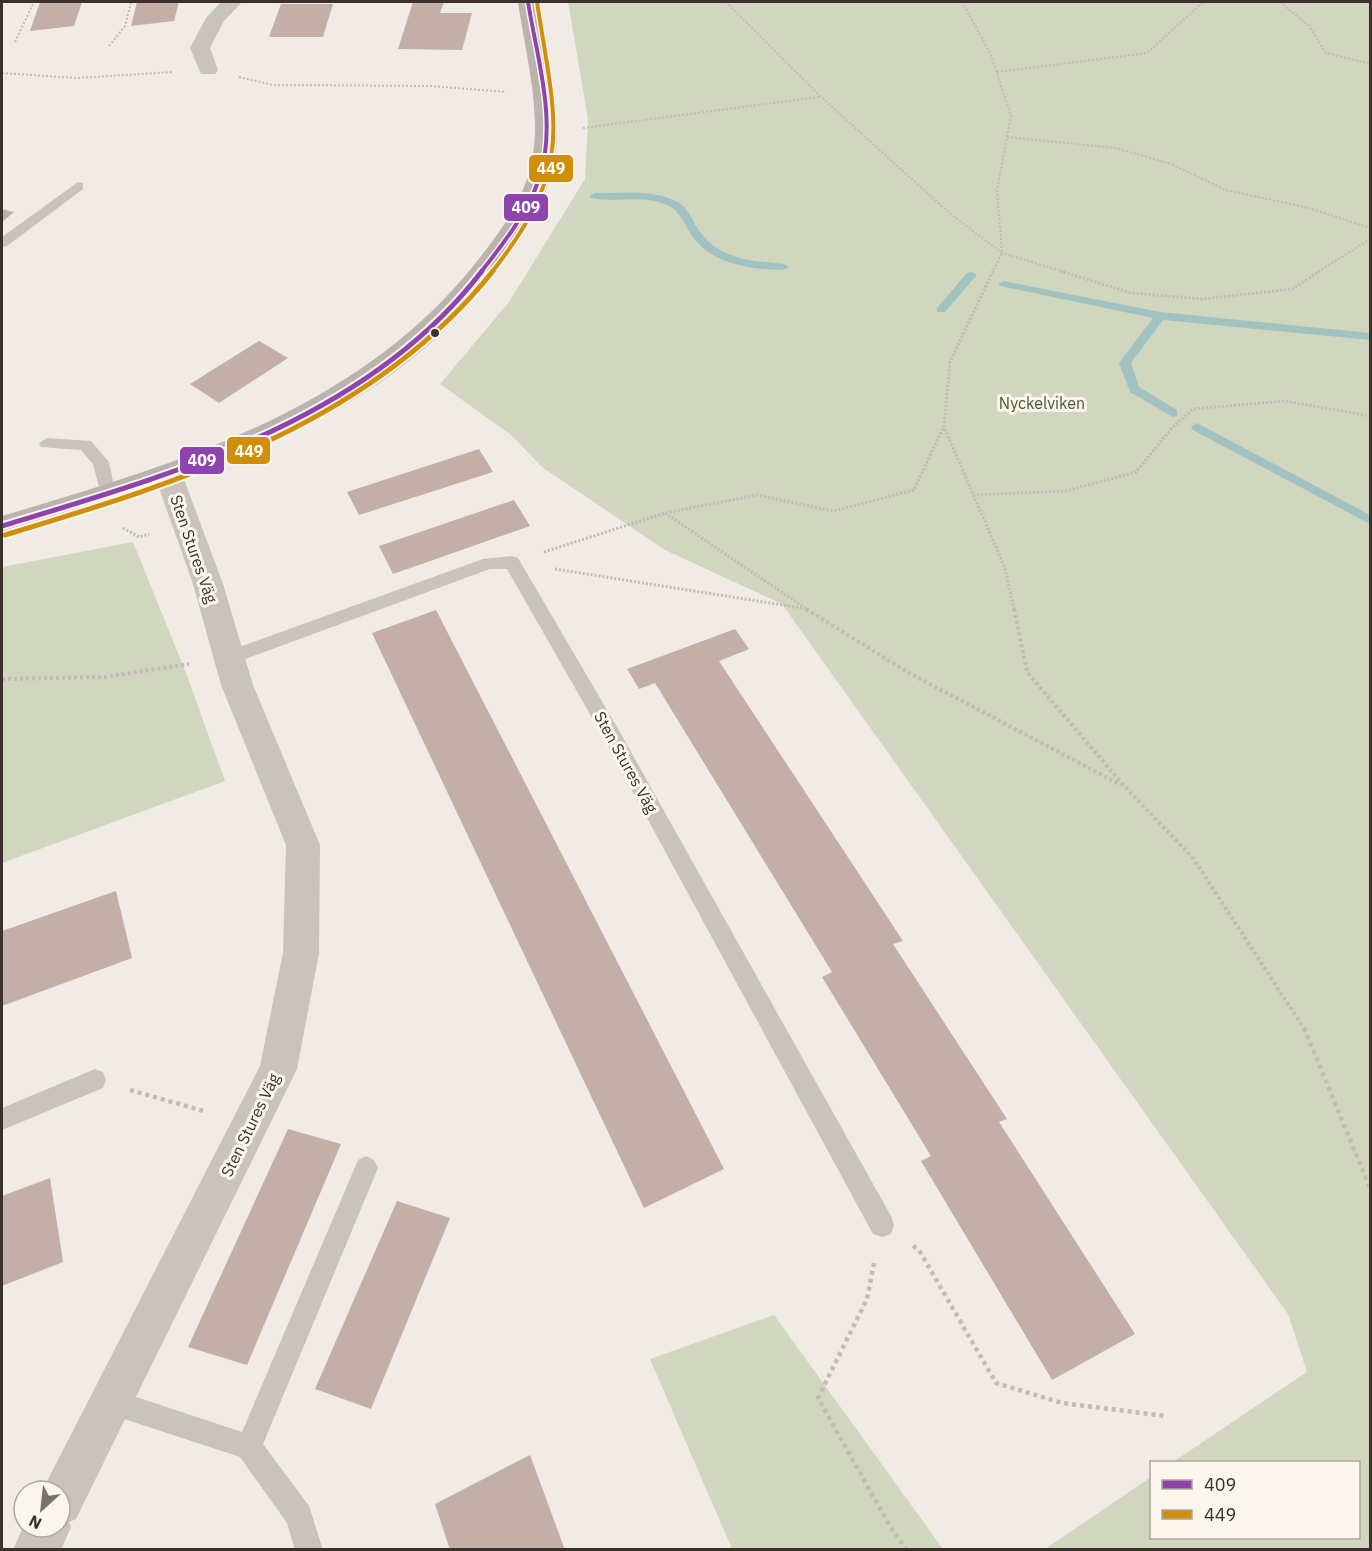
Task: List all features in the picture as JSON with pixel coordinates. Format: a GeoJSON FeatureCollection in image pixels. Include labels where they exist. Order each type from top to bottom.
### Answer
{"type":"FeatureCollection","features":[{"type":"Feature","properties":{"kind":"street"},"geometry":{"type":"LineString","coordinates":[[208,70],[200,48],[216,18],[232,2]]}},
{"type":"Feature","properties":{"kind":"street"},"geometry":{"type":"LineString","coordinates":[[2,526],[108,495],[168,474],[290,422],[359,383],[412,345],[451,310],[487,268],[531,202],[546,148],[543,95],[528,2]]}},
{"type":"Feature","properties":{"kind":"street","name":"Sten Stures Väg"},"geometry":{"type":"LineString","coordinates":[[72,1480],[278,1069],[301,953],[303,845],[237,685],[208,584],[168,474]]}},
{"type":"Feature","properties":{"kind":"lane"},"geometry":{"type":"LineString","coordinates":[[2,243],[78,186]]}},
{"type":"Feature","properties":{"kind":"lane"},"geometry":{"type":"LineString","coordinates":[[47,443],[85,445],[101,462],[108,495]]}},
{"type":"Feature","properties":{"kind":"lane"},"geometry":{"type":"LineString","coordinates":[[229,658],[489,563],[512,562]]}},
{"type":"Feature","properties":{"kind":"lane","name":"Sten Stures Väg"},"geometry":{"type":"LineString","coordinates":[[512,562],[610,732],[882,1225]]}},
{"type":"Feature","properties":{"kind":"lane"},"geometry":{"type":"LineString","coordinates":[[2,1119],[95,1080]]}},
{"type":"Feature","properties":{"kind":"lane"},"geometry":{"type":"LineString","coordinates":[[249,1447],[366,1168]]}},
{"type":"Feature","properties":{"kind":"lane"},"geometry":{"type":"LineString","coordinates":[[112,1402],[249,1447],[298,1516],[309,1550]]}},
{"type":"Feature","properties":{"kind":"path"},"geometry":{"type":"LineString","coordinates":[[15,42],[34,2]]}},
{"type":"Feature","properties":{"kind":"path"},"geometry":{"type":"LineString","coordinates":[[109,46],[125,26],[131,2]]}},
{"type":"Feature","properties":{"kind":"path"},"geometry":{"type":"LineString","coordinates":[[726,2],[820,96],[947,211],[1002,253],[1131,292],[1203,299],[1292,289],[1371,239]]}},
{"type":"Feature","properties":{"kind":"path"},"geometry":{"type":"LineString","coordinates":[[512,562],[665,513],[757,495],[833,511],[914,490],[944,427],[950,362],[1002,253],[997,190],[1011,116],[991,55],[962,2]]}},
{"type":"Feature","properties":{"kind":"path"},"geometry":{"type":"LineString","coordinates":[[997,72],[1147,53],[1203,2]]}},
{"type":"Feature","properties":{"kind":"path"},"geometry":{"type":"LineString","coordinates":[[1280,2],[1309,26],[1326,53],[1371,64]]}},
{"type":"Feature","properties":{"kind":"path"},"geometry":{"type":"LineString","coordinates":[[2,73],[76,78],[208,70],[273,85],[431,86],[543,95]]}},
{"type":"Feature","properties":{"kind":"path"},"geometry":{"type":"LineString","coordinates":[[578,129],[820,96]]}},
{"type":"Feature","properties":{"kind":"path"},"geometry":{"type":"LineString","coordinates":[[1007,137],[1116,148],[1171,164],[1226,190],[1309,208],[1371,228]]}},
{"type":"Feature","properties":{"kind":"path"},"geometry":{"type":"LineString","coordinates":[[973,495],[1066,491],[1136,472],[1172,428],[1193,409],[1284,401],[1371,416]]}},
{"type":"Feature","properties":{"kind":"path"},"geometry":{"type":"LineString","coordinates":[[944,427],[1005,568],[1027,672],[1124,786],[1193,858],[1302,1023],[1371,1188]]}},
{"type":"Feature","properties":{"kind":"path"},"geometry":{"type":"LineString","coordinates":[[665,513],[806,609],[909,673],[1124,786]]}},
{"type":"Feature","properties":{"kind":"path"},"geometry":{"type":"LineString","coordinates":[[512,562],[806,609]]}},
{"type":"Feature","properties":{"kind":"path"},"geometry":{"type":"LineString","coordinates":[[2,679],[105,677],[229,658]]}},
{"type":"Feature","properties":{"kind":"path"},"geometry":{"type":"LineString","coordinates":[[95,1080],[250,1124]]}},
{"type":"Feature","properties":{"kind":"path"},"geometry":{"type":"LineString","coordinates":[[907,1550],[891,1528],[818,1398],[867,1299],[882,1225],[919,1250],[996,1383],[1062,1403],[1166,1416]]}},
{"type":"Feature","properties":{"kind":"green space","name":"Nyckelviken"},"geometry":{"type":"Polygon","coordinates":[[[568,2],[1370,2],[1370,1549],[1045,1549],[1150,1478],[1150,1539],[1360,1539],[1360,1461],[1174,1461],[1307,1372],[1288,1314],[782,604],[665,550],[542,467],[511,435],[440,384],[509,302],[585,179],[588,119],[568,2]]]}},
{"type":"Feature","properties":{"kind":"green space"},"geometry":{"type":"Polygon","coordinates":[[[133,542],[186,673],[225,781],[2,863],[2,567],[133,542]]]}},
{"type":"Feature","properties":{"kind":"green space"},"geometry":{"type":"Polygon","coordinates":[[[774,1315],[943,1549],[732,1549],[650,1359],[774,1315]]]}},
{"type":"Feature","properties":{"kind":"building"},"geometry":{"type":"Polygon","coordinates":[[[40,2],[82,2],[74,26],[30,31],[40,2]]]}},
{"type":"Feature","properties":{"kind":"building"},"geometry":{"type":"Polygon","coordinates":[[[137,2],[179,2],[174,21],[131,26],[137,2]]]}},
{"type":"Feature","properties":{"kind":"building"},"geometry":{"type":"Polygon","coordinates":[[[413,2],[444,2],[440,13],[472,13],[462,50],[398,49],[413,2]]]}},
{"type":"Feature","properties":{"kind":"building"},"geometry":{"type":"Polygon","coordinates":[[[281,4],[333,4],[323,37],[269,37],[281,4]]]}},
{"type":"Feature","properties":{"kind":"building"},"geometry":{"type":"Polygon","coordinates":[[[2,209],[14,212],[2,222],[2,209]]]}},
{"type":"Feature","properties":{"kind":"building"},"geometry":{"type":"Polygon","coordinates":[[[259,341],[288,358],[219,403],[190,384],[259,341]]]}},
{"type":"Feature","properties":{"kind":"building"},"geometry":{"type":"Polygon","coordinates":[[[479,449],[493,472],[359,515],[347,492],[479,449]]]}},
{"type":"Feature","properties":{"kind":"building"},"geometry":{"type":"Polygon","coordinates":[[[514,500],[530,526],[393,574],[379,546],[514,500]]]}},
{"type":"Feature","properties":{"kind":"building"},"geometry":{"type":"Polygon","coordinates":[[[436,610],[724,1169],[644,1208],[372,633],[436,610]]]}},
{"type":"Feature","properties":{"kind":"building"},"geometry":{"type":"Polygon","coordinates":[[[735,629],[749,649],[719,661],[903,941],[893,944],[1007,1119],[999,1122],[1135,1334],[1052,1380],[921,1161],[931,1156],[822,977],[832,972],[655,683],[639,689],[627,669],[735,629]]]}},
{"type":"Feature","properties":{"kind":"building"},"geometry":{"type":"Polygon","coordinates":[[[116,891],[132,958],[2,1006],[2,931],[116,891]]]}},
{"type":"Feature","properties":{"kind":"building"},"geometry":{"type":"Polygon","coordinates":[[[288,1129],[341,1144],[247,1365],[188,1347],[288,1129]]]}},
{"type":"Feature","properties":{"kind":"building"},"geometry":{"type":"Polygon","coordinates":[[[50,1178],[63,1262],[2,1286],[2,1196],[50,1178]]]}},
{"type":"Feature","properties":{"kind":"building"},"geometry":{"type":"Polygon","coordinates":[[[397,1201],[450,1218],[371,1409],[315,1389],[397,1201]]]}},
{"type":"Feature","properties":{"kind":"building"},"geometry":{"type":"Polygon","coordinates":[[[530,1455],[565,1550],[450,1550],[435,1504],[530,1455]]]}},
{"type":"Feature","properties":{"kind":"waterway"},"geometry":{"type":"LineString","coordinates":[[595,196],[650,198],[671,203],[680,209],[696,234],[715,253],[746,264],[784,267]]}},
{"type":"Feature","properties":{"kind":"waterway"},"geometry":{"type":"LineString","coordinates":[[941,310],[971,275]]}},
{"type":"Feature","properties":{"kind":"waterway"},"geometry":{"type":"LineString","coordinates":[[1004,284],[1160,316]]}},
{"type":"Feature","properties":{"kind":"waterway"},"geometry":{"type":"LineString","coordinates":[[1160,316],[1370,337]]}},
{"type":"Feature","properties":{"kind":"waterway"},"geometry":{"type":"LineString","coordinates":[[1160,316],[1125,363],[1134,389],[1173,413]]}},
{"type":"Feature","properties":{"kind":"waterway"},"geometry":{"type":"LineString","coordinates":[[1197,427],[1370,520]]}},
{"type":"Feature","properties":{"kind":"transit line","name":"409"},"geometry":{"type":"LineString","coordinates":[[2,526],[184,468],[300,417],[355,386],[406,349],[454,306],[520,218],[534,192],[543,164],[546,125],[542,83],[528,2]]}},
{"type":"Feature","properties":{"kind":"transit line","name":"449"},"geometry":{"type":"LineString","coordinates":[[5,535],[140,493],[270,442],[332,410],[389,372],[443,327],[491,274],[510,249],[536,208],[548,178],[555,144],[555,124],[551,82],[537,2]]}}]}
